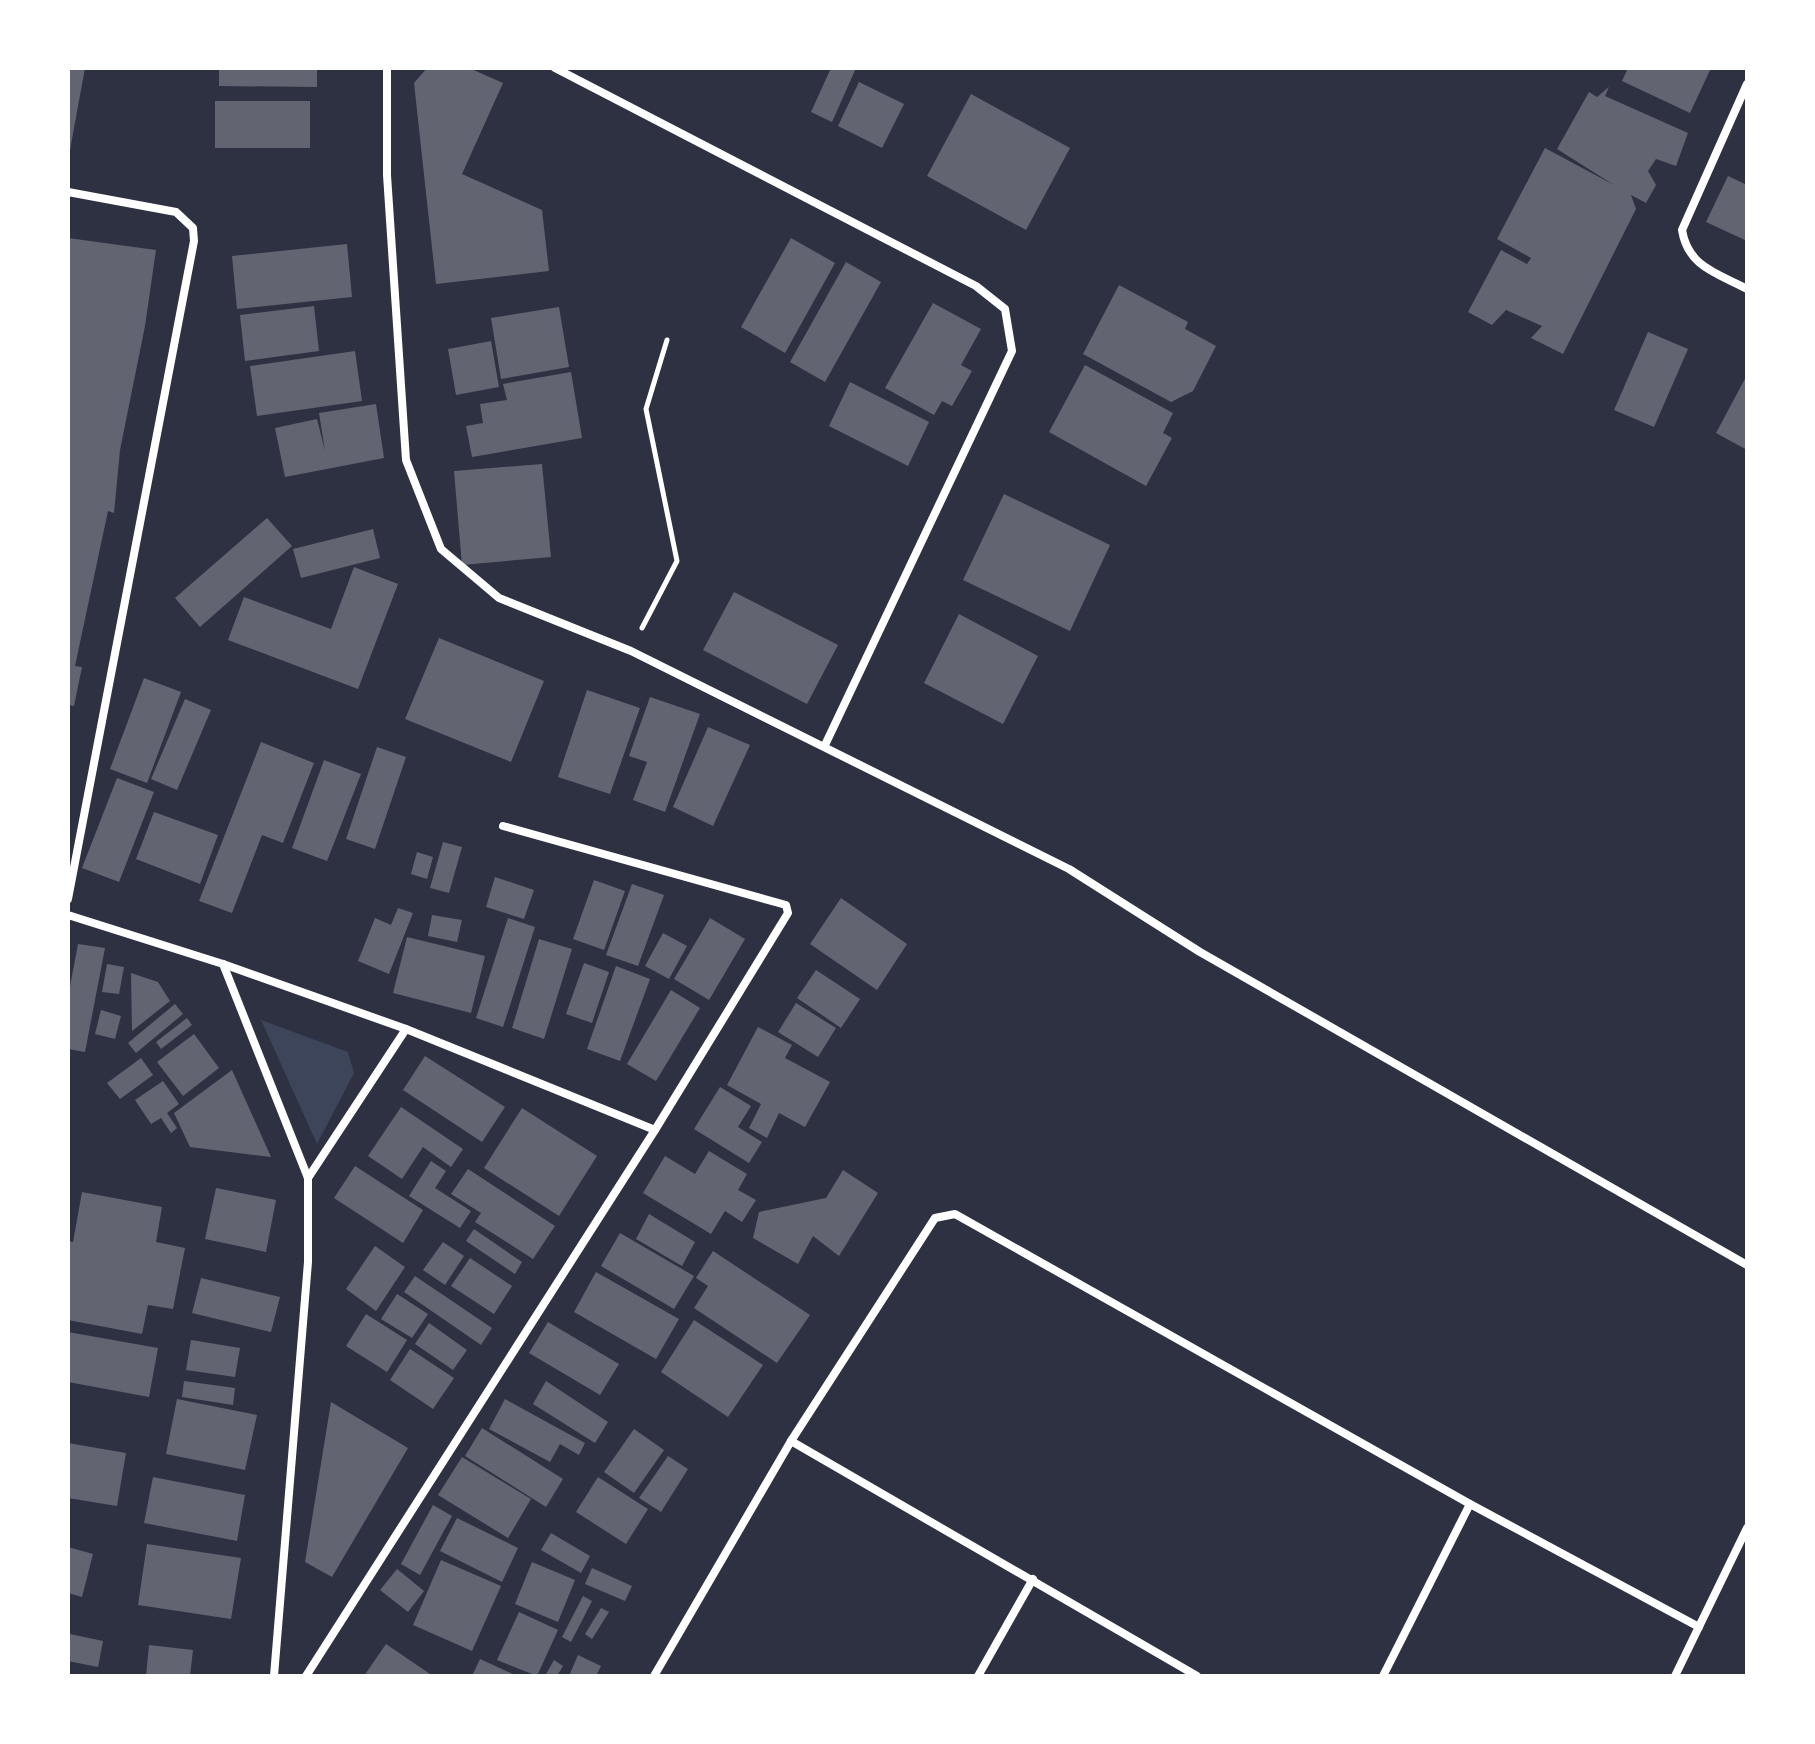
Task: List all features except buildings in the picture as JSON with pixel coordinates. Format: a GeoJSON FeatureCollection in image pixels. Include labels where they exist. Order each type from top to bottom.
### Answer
{"type":"FeatureCollection","features":[{"type":"Feature","properties":{"kind":"street"},"geometry":{"type":"LineString","coordinates":[[387,68],[387,175],[406,460],[441,549],[499,598],[631,651],[1069,869],[1200,952],[1747,1265]]}},
{"type":"Feature","properties":{"kind":"street"},"geometry":{"type":"LineString","coordinates":[[555,68],[976,286],[1005,309],[1012,351],[825,745]]}},
{"type":"Feature","properties":{"kind":"street"},"geometry":{"type":"LineString","coordinates":[[1747,84],[1682,230],[1684,244],[1694,261],[1747,289]]}},
{"type":"Feature","properties":{"kind":"street"},"geometry":{"type":"LineString","coordinates":[[68,192],[176,212],[193,228],[194,241],[68,899]]}},
{"type":"Feature","properties":{"kind":"street"},"geometry":{"type":"LineString","coordinates":[[306,1676],[655,1130],[789,908],[654,865],[503,826]]}},
{"type":"Feature","properties":{"kind":"street"},"geometry":{"type":"LineString","coordinates":[[68,915],[223,964],[406,1029],[655,1130]]}},
{"type":"Feature","properties":{"kind":"street"},"geometry":{"type":"LineString","coordinates":[[223,964],[308,1178],[308,1262],[274,1676]]}},
{"type":"Feature","properties":{"kind":"street"},"geometry":{"type":"LineString","coordinates":[[308,1178],[406,1029]]}},
{"type":"Feature","properties":{"kind":"street"},"geometry":{"type":"LineString","coordinates":[[654,1676],[791,1441],[935,1218],[955,1214],[1470,1504],[1699,1627]]}},
{"type":"Feature","properties":{"kind":"street"},"geometry":{"type":"LineString","coordinates":[[791,1441],[1197,1676]]}},
{"type":"Feature","properties":{"kind":"street"},"geometry":{"type":"LineString","coordinates":[[1383,1676],[1470,1504]]}},
{"type":"Feature","properties":{"kind":"street"},"geometry":{"type":"LineString","coordinates":[[1675,1676],[1747,1528]]}},
{"type":"Feature","properties":{"kind":"street"},"geometry":{"type":"LineString","coordinates":[[978,1676],[1033,1579]]}},
{"type":"Feature","properties":{"kind":"path"},"geometry":{"type":"LineString","coordinates":[[631,651],[677,561],[646,409],[667,340]]}},
{"type":"Feature","properties":{"kind":"shaded area"},"geometry":{"type":"Polygon","coordinates":[[[261,1020],[348,1052],[354,1073],[317,1144],[261,1020]]]}}]}
